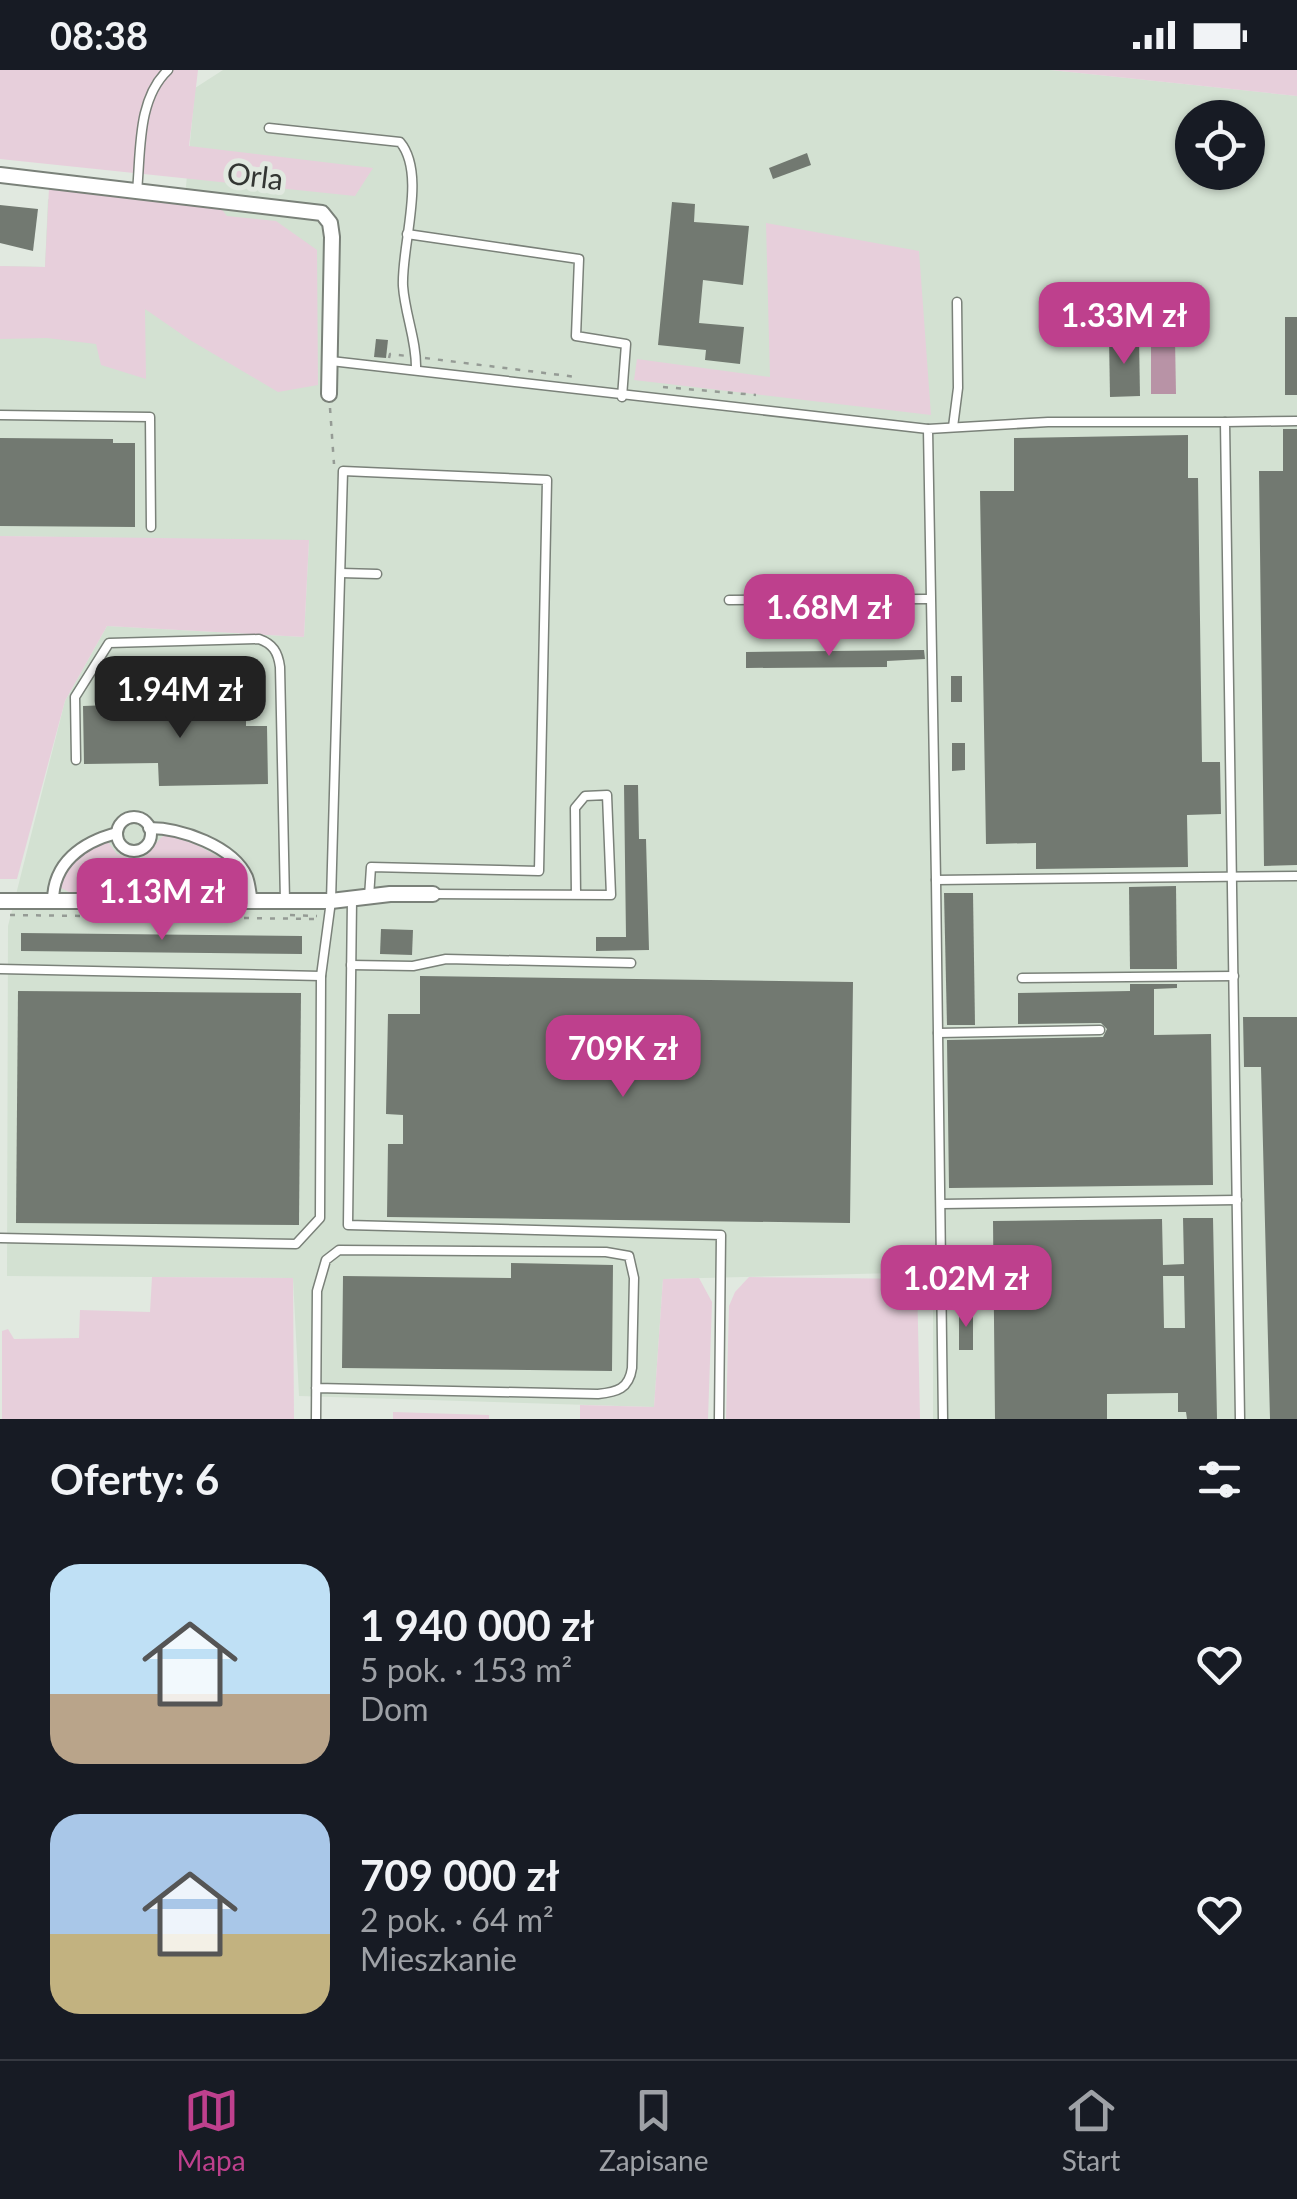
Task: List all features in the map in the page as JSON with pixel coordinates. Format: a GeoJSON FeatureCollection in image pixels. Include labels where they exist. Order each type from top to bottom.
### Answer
{"type":"FeatureCollection","features":[{"type":"Feature","properties":{"kind":"street","name":"Orla"},"geometry":{"type":"LineString","coordinates":[[0,175],[322,214],[330,223],[332,236],[329,394]]}},
{"type":"Feature","properties":{"kind":"street"},"geometry":{"type":"LineString","coordinates":[[150,828],[148,843],[135,851],[121,844],[117,833],[120,824],[129,818],[140,818],[150,828],[173,830],[222,851],[242,869],[249,881],[252,901]]}},
{"type":"Feature","properties":{"kind":"street"},"geometry":{"type":"LineString","coordinates":[[52,901],[55,878],[70,857],[100,838],[117,833]]}},
{"type":"Feature","properties":{"kind":"street"},"geometry":{"type":"LineString","coordinates":[[0,901],[331,901],[433,894]]}},
{"type":"Feature","properties":{"kind":"lane"},"geometry":{"type":"LineString","coordinates":[[137,191],[147,106],[158,81],[168,70]]}},
{"type":"Feature","properties":{"kind":"lane"},"geometry":{"type":"LineString","coordinates":[[269,128],[400,142],[409,154],[412,175],[403,286],[416,370]]}},
{"type":"Feature","properties":{"kind":"lane"},"geometry":{"type":"LineString","coordinates":[[407,234],[579,259],[576,336],[626,344],[622,396]]}},
{"type":"Feature","properties":{"kind":"lane"},"geometry":{"type":"LineString","coordinates":[[953,427],[958,388],[956,302]]}},
{"type":"Feature","properties":{"kind":"lane"},"geometry":{"type":"LineString","coordinates":[[330,360],[928,429],[1048,422],[1297,421]]}},
{"type":"Feature","properties":{"kind":"lane"},"geometry":{"type":"LineString","coordinates":[[0,415],[150,417],[151,528]]}},
{"type":"Feature","properties":{"kind":"lane"},"geometry":{"type":"LineString","coordinates":[[1226,422],[1240,1419]]}},
{"type":"Feature","properties":{"kind":"lane"},"geometry":{"type":"LineString","coordinates":[[928,429],[944,1419]]}},
{"type":"Feature","properties":{"kind":"lane"},"geometry":{"type":"LineString","coordinates":[[0,1238],[296,1244],[320,1218],[320,976],[331,901],[343,471],[547,480],[539,871],[371,867],[369,897]]}},
{"type":"Feature","properties":{"kind":"lane"},"geometry":{"type":"LineString","coordinates":[[341,573],[377,574]]}},
{"type":"Feature","properties":{"kind":"lane"},"geometry":{"type":"LineString","coordinates":[[729,600],[930,599]]}},
{"type":"Feature","properties":{"kind":"lane"},"geometry":{"type":"LineString","coordinates":[[76,760],[75,697],[110,643],[259,639],[272,645],[280,666],[286,901]]}},
{"type":"Feature","properties":{"kind":"lane"},"geometry":{"type":"LineString","coordinates":[[433,894],[576,895],[611,895],[607,795],[585,796],[575,808],[576,895]]}},
{"type":"Feature","properties":{"kind":"lane"},"geometry":{"type":"LineString","coordinates":[[936,880],[1297,876]]}},
{"type":"Feature","properties":{"kind":"lane"},"geometry":{"type":"LineString","coordinates":[[352,900],[348,1225],[721,1235],[718,1419]]}},
{"type":"Feature","properties":{"kind":"lane"},"geometry":{"type":"LineString","coordinates":[[351,966],[413,966],[446,959],[632,963]]}},
{"type":"Feature","properties":{"kind":"lane"},"geometry":{"type":"LineString","coordinates":[[0,969],[320,976]]}},
{"type":"Feature","properties":{"kind":"lane"},"geometry":{"type":"LineString","coordinates":[[1022,978],[1234,976]]}},
{"type":"Feature","properties":{"kind":"lane"},"geometry":{"type":"LineString","coordinates":[[938,1033],[1100,1030]]}},
{"type":"Feature","properties":{"kind":"lane"},"geometry":{"type":"LineString","coordinates":[[940,1204],[1237,1200]]}},
{"type":"Feature","properties":{"kind":"lane"},"geometry":{"type":"LineString","coordinates":[[316,1388],[598,1394],[623,1389],[632,1368],[634,1278],[630,1256],[606,1252],[339,1250],[326,1260],[319,1274],[316,1388],[316,1419]]}},
{"type":"Feature","properties":{"kind":"path"},"geometry":{"type":"LineString","coordinates":[[388,366],[390,354],[585,378]]}},
{"type":"Feature","properties":{"kind":"path"},"geometry":{"type":"LineString","coordinates":[[653,386],[756,396]]}},
{"type":"Feature","properties":{"kind":"path"},"geometry":{"type":"LineString","coordinates":[[329,394],[334,464],[343,471]]}},
{"type":"Feature","properties":{"kind":"path"},"geometry":{"type":"LineString","coordinates":[[0,915],[328,919]]}},
{"type":"Feature","properties":{"kind":"shaded area"},"geometry":{"type":"Polygon","coordinates":[[[0,70],[198,70],[189,146],[373,168],[355,196],[0,159],[0,70]]]}},
{"type":"Feature","properties":{"kind":"shaded area"},"geometry":{"type":"Polygon","coordinates":[[[223,70],[1051,70],[1297,96],[1297,1419],[933,1419],[933,1272],[663,1279],[654,1407],[299,1396],[293,1278],[7,1276],[8,926],[65,701],[107,626],[304,637],[309,541],[0,536],[0,266],[45,267],[48,199],[183,219],[195,88],[223,70]]]}},
{"type":"Feature","properties":{"kind":"shaded area"},"geometry":{"type":"Polygon","coordinates":[[[1051,70],[1297,70],[1297,96],[1051,70]]]}},
{"type":"Feature","properties":{"kind":"shaded area"},"geometry":{"type":"Polygon","coordinates":[[[49,188],[218,205],[227,216],[276,221],[317,250],[318,385],[278,392],[145,309],[146,379],[101,365],[96,344],[47,338],[0,339],[0,266],[45,267],[49,188]]]}},
{"type":"Feature","properties":{"kind":"shaded area"},"geometry":{"type":"Polygon","coordinates":[[[766,223],[919,251],[931,415],[634,380],[637,359],[770,377],[766,223]]]}},
{"type":"Feature","properties":{"kind":"shaded area"},"geometry":{"type":"Polygon","coordinates":[[[1151,339],[1175,339],[1176,394],[1151,394],[1151,339]]]}},
{"type":"Feature","properties":{"kind":"shaded area"},"geometry":{"type":"Polygon","coordinates":[[[0,536],[309,540],[304,637],[107,626],[65,701],[17,879],[0,879],[0,536]]]}},
{"type":"Feature","properties":{"kind":"shaded area"},"geometry":{"type":"Polygon","coordinates":[[[166,835],[199,846],[219,858],[243,882],[241,890],[231,895],[69,892],[61,888],[60,882],[69,868],[93,848],[108,842],[117,854],[135,860],[146,855],[166,835]]]}},
{"type":"Feature","properties":{"kind":"shaded area"},"geometry":{"type":"Polygon","coordinates":[[[152,1277],[293,1278],[294,1419],[2,1419],[2,1331],[8,1329],[14,1339],[79,1338],[80,1310],[150,1312],[152,1277]]]}},
{"type":"Feature","properties":{"kind":"shaded area"},"geometry":{"type":"Polygon","coordinates":[[[749,1277],[917,1279],[920,1419],[726,1419],[729,1306],[735,1292],[749,1277]]]}},
{"type":"Feature","properties":{"kind":"shaded area"},"geometry":{"type":"Polygon","coordinates":[[[699,1278],[712,1302],[708,1419],[580,1419],[580,1405],[654,1407],[663,1279],[699,1278]]]}},
{"type":"Feature","properties":{"kind":"shaded area"},"geometry":{"type":"Polygon","coordinates":[[[393,1412],[489,1415],[489,1419],[393,1419],[393,1412]]]}},
{"type":"Feature","properties":{"kind":"building"},"geometry":{"type":"Polygon","coordinates":[[[807,153],[811,165],[773,179],[769,168],[807,153]]]}},
{"type":"Feature","properties":{"kind":"building"},"geometry":{"type":"Polygon","coordinates":[[[672,202],[695,204],[694,222],[749,226],[743,285],[703,280],[699,323],[744,327],[740,364],[705,360],[706,350],[658,345],[672,202]]]}},
{"type":"Feature","properties":{"kind":"building"},"geometry":{"type":"Polygon","coordinates":[[[0,205],[38,209],[33,251],[0,243],[0,205]]]}},
{"type":"Feature","properties":{"kind":"building"},"geometry":{"type":"Polygon","coordinates":[[[1285,317],[1297,317],[1297,395],[1285,395],[1285,317]]]}},
{"type":"Feature","properties":{"kind":"building"},"geometry":{"type":"Polygon","coordinates":[[[1109,337],[1139,337],[1140,396],[1110,397],[1109,337]]]}},
{"type":"Feature","properties":{"kind":"building"},"geometry":{"type":"Polygon","coordinates":[[[376,339],[388,340],[386,358],[374,357],[376,339]]]}},
{"type":"Feature","properties":{"kind":"building"},"geometry":{"type":"Polygon","coordinates":[[[1283,429],[1297,429],[1297,865],[1264,866],[1259,471],[1283,471],[1283,429]]]}},
{"type":"Feature","properties":{"kind":"building"},"geometry":{"type":"Polygon","coordinates":[[[1188,435],[1188,478],[1198,478],[1202,762],[1220,762],[1221,814],[1187,815],[1188,867],[1036,869],[1036,843],[986,844],[980,491],[1014,491],[1014,438],[1188,435]]]}},
{"type":"Feature","properties":{"kind":"building"},"geometry":{"type":"Polygon","coordinates":[[[0,438],[113,439],[113,443],[135,443],[135,527],[0,526],[0,438]]]}},
{"type":"Feature","properties":{"kind":"building"},"geometry":{"type":"Polygon","coordinates":[[[924,650],[925,659],[887,661],[887,667],[746,668],[746,652],[924,650]]]}},
{"type":"Feature","properties":{"kind":"building"},"geometry":{"type":"Polygon","coordinates":[[[951,676],[962,676],[962,702],[951,702],[951,676]]]}},
{"type":"Feature","properties":{"kind":"building"},"geometry":{"type":"Polygon","coordinates":[[[246,700],[246,726],[267,726],[268,784],[159,786],[158,763],[84,764],[83,706],[246,700]]]}},
{"type":"Feature","properties":{"kind":"building"},"geometry":{"type":"Polygon","coordinates":[[[952,743],[965,743],[965,770],[952,771],[952,743]]]}},
{"type":"Feature","properties":{"kind":"building"},"geometry":{"type":"Polygon","coordinates":[[[624,785],[638,785],[639,839],[646,839],[649,950],[596,951],[596,937],[626,937],[624,785]]]}},
{"type":"Feature","properties":{"kind":"building"},"geometry":{"type":"Polygon","coordinates":[[[1176,886],[1177,969],[1130,969],[1129,887],[1176,886]]]}},
{"type":"Feature","properties":{"kind":"building"},"geometry":{"type":"Polygon","coordinates":[[[944,893],[973,893],[975,1025],[947,1025],[944,893]]]}},
{"type":"Feature","properties":{"kind":"building"},"geometry":{"type":"Polygon","coordinates":[[[381,929],[413,930],[412,955],[380,954],[381,929]]]}},
{"type":"Feature","properties":{"kind":"building"},"geometry":{"type":"Polygon","coordinates":[[[21,933],[302,936],[302,954],[21,951],[21,933]]]}},
{"type":"Feature","properties":{"kind":"building"},"geometry":{"type":"Polygon","coordinates":[[[420,976],[853,982],[850,1223],[387,1217],[388,1144],[403,1144],[403,1115],[386,1114],[388,1014],[420,1014],[420,976]]]}},
{"type":"Feature","properties":{"kind":"building"},"geometry":{"type":"Polygon","coordinates":[[[1130,984],[1177,984],[1177,988],[1154,989],[1154,1035],[1211,1034],[1213,1185],[949,1188],[947,1040],[1103,1037],[1107,1029],[1101,1023],[1018,1024],[1018,993],[1130,991],[1130,984]]]}},
{"type":"Feature","properties":{"kind":"building"},"geometry":{"type":"Polygon","coordinates":[[[18,991],[301,993],[299,1225],[16,1223],[18,991]]]}},
{"type":"Feature","properties":{"kind":"building"},"geometry":{"type":"Polygon","coordinates":[[[1243,1017],[1297,1017],[1297,1419],[1270,1419],[1261,1067],[1244,1067],[1243,1017]]]}},
{"type":"Feature","properties":{"kind":"building"},"geometry":{"type":"Polygon","coordinates":[[[1183,1218],[1213,1218],[1217,1419],[1187,1419],[1186,1412],[1178,1412],[1178,1393],[1107,1394],[1107,1419],[995,1419],[993,1221],[1162,1219],[1163,1265],[1184,1264],[1183,1218]],[[1163,1276],[1164,1328],[1185,1328],[1184,1276],[1163,1276]]]}},
{"type":"Feature","properties":{"kind":"building"},"geometry":{"type":"Polygon","coordinates":[[[511,1263],[613,1265],[612,1371],[342,1368],[343,1276],[511,1278],[511,1263]]]}},
{"type":"Feature","properties":{"kind":"building"},"geometry":{"type":"Polygon","coordinates":[[[959,1311],[973,1311],[973,1350],[959,1350],[959,1311]]]}}]}
